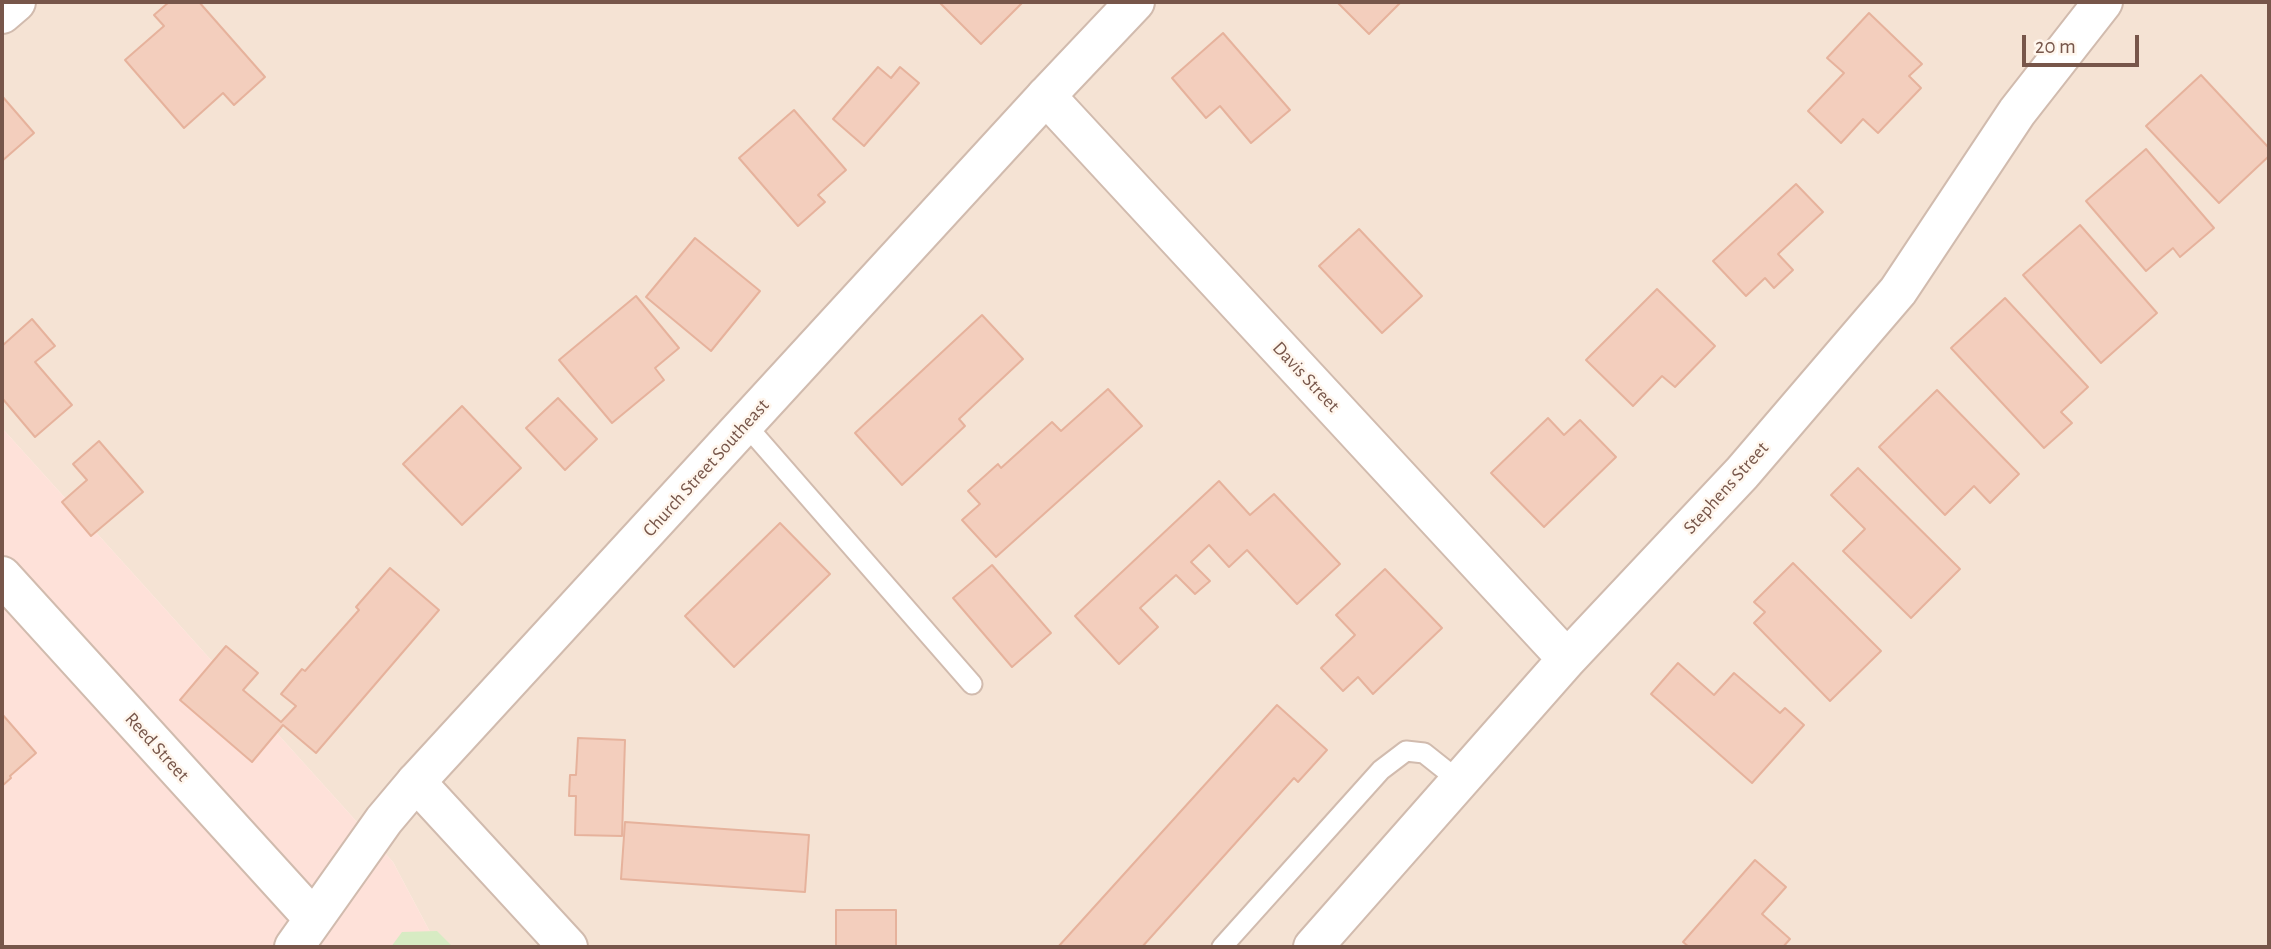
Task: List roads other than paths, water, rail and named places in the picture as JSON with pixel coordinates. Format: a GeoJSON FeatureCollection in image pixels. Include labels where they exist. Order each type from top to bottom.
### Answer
{"type":"FeatureCollection","features":[{"type":"Feature","properties":{"kind":"street"},"geometry":{"type":"LineString","coordinates":[[2,14],[16,2]]}},
{"type":"Feature","properties":{"kind":"street","name":"Church Street Southeast"},"geometry":{"type":"LineString","coordinates":[[304,933],[384,820],[416,782],[1135,2]]}},
{"type":"Feature","properties":{"kind":"street","name":"Stephens Street"},"geometry":{"type":"LineString","coordinates":[[1313,947],[1567,659],[1742,473],[1898,291],[2017,112],[2103,2]]}},
{"type":"Feature","properties":{"kind":"street","name":"Davis Street"},"geometry":{"type":"LineString","coordinates":[[1046,96],[1567,659]]}},
{"type":"Feature","properties":{"kind":"street","name":"Reed Street"},"geometry":{"type":"LineString","coordinates":[[2,576],[304,933]]}},
{"type":"Feature","properties":{"kind":"street"},"geometry":{"type":"LineString","coordinates":[[416,782],[568,947]]}},
{"type":"Feature","properties":{"kind":"lane"},"geometry":{"type":"LineString","coordinates":[[746,424],[972,684]]}},
{"type":"Feature","properties":{"kind":"lane"},"geometry":{"type":"LineString","coordinates":[[1222,947],[1381,771],[1406,751],[1424,753],[1458,780]]}}]}
